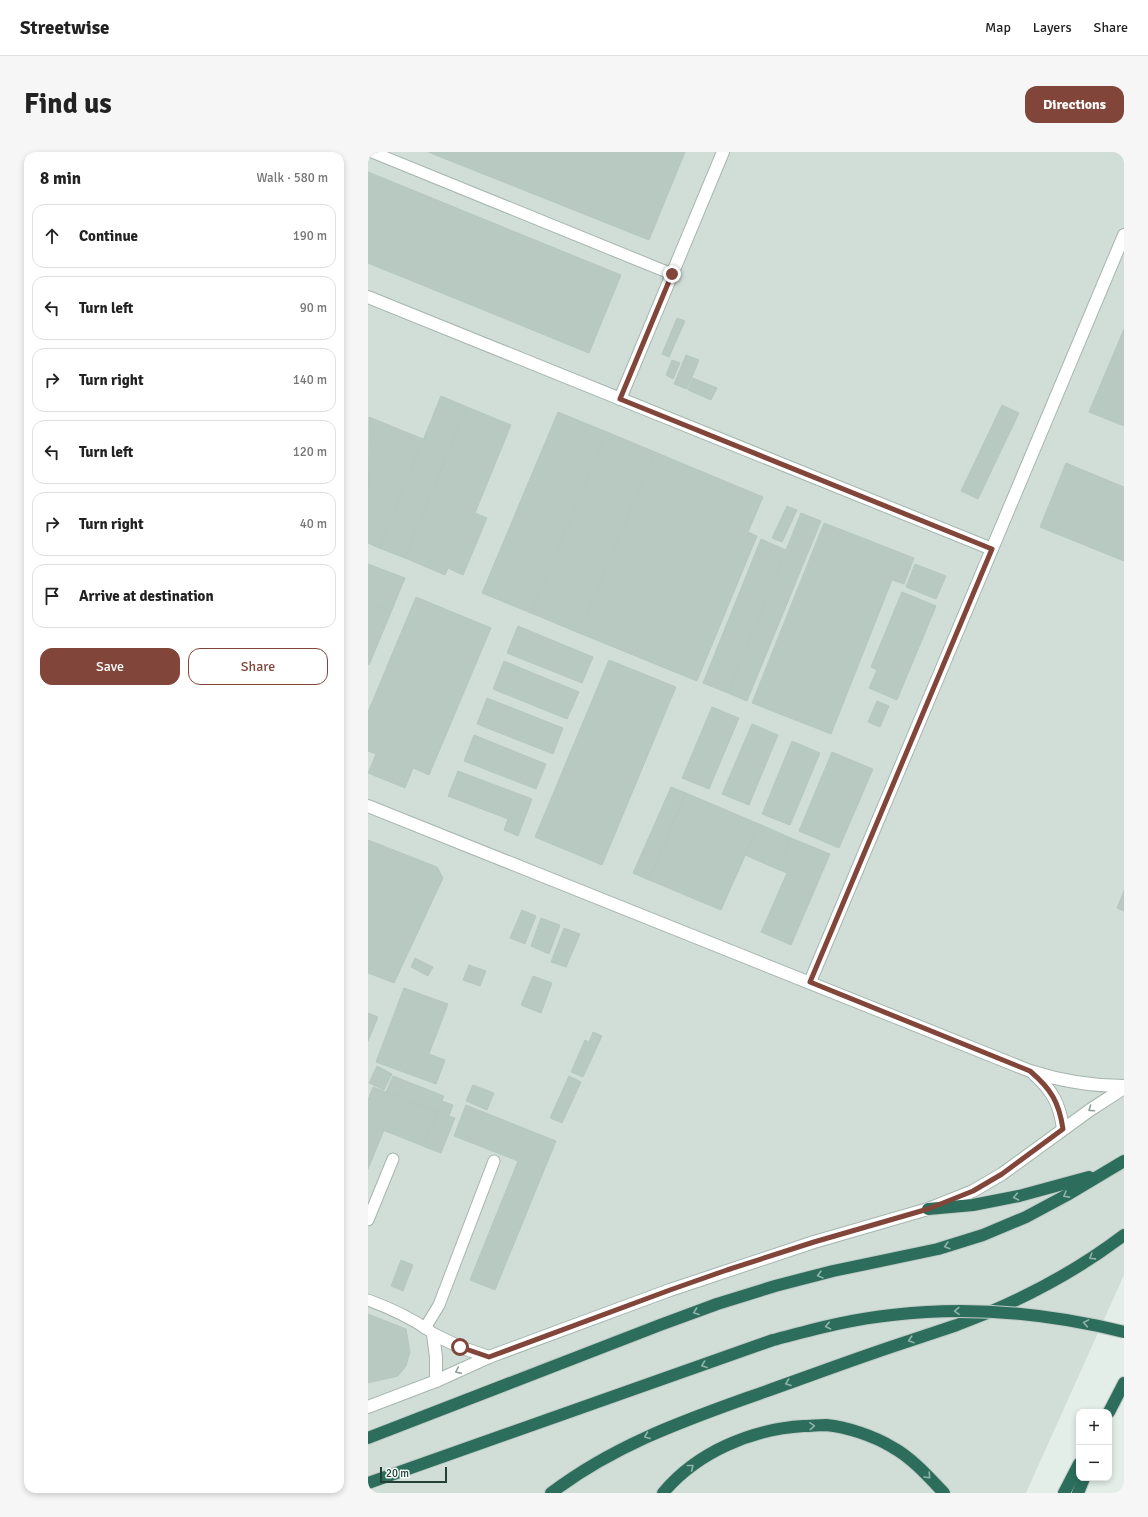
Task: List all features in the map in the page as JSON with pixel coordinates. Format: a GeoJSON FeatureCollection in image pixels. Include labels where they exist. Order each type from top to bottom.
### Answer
{"type":"FeatureCollection","features":[{"type":"Feature","properties":{"kind":"highway"},"geometry":{"type":"LineString","coordinates":[[368,1438],[660,1324],[717,1304],[775,1286],[833,1271],[938,1249],[983,1235],[1026,1217],[1124,1161]]}},
{"type":"Feature","properties":{"kind":"highway"},"geometry":{"type":"LineString","coordinates":[[928,1209],[974,1204],[1019,1196],[1107,1172]]}},
{"type":"Feature","properties":{"kind":"highway"},"geometry":{"type":"LineString","coordinates":[[551,1493],[602,1460],[642,1439],[683,1421],[957,1325],[1010,1303],[1060,1277],[1124,1235]]}},
{"type":"Feature","properties":{"kind":"highway"},"geometry":{"type":"LineString","coordinates":[[368,1483],[766,1342],[851,1321],[898,1314],[972,1311],[1053,1317],[1093,1324],[1124,1332]]}},
{"type":"Feature","properties":{"kind":"highway"},"geometry":{"type":"LineString","coordinates":[[1111,1407],[1124,1383]]}},
{"type":"Feature","properties":{"kind":"highway"},"geometry":{"type":"LineString","coordinates":[[663,1493],[671,1483],[704,1457],[742,1438],[783,1427],[826,1425],[860,1432],[892,1447],[920,1467],[944,1493]]}},
{"type":"Feature","properties":{"kind":"highway"},"geometry":{"type":"LineString","coordinates":[[1064,1493],[1076,1470]]}},
{"type":"Feature","properties":{"kind":"highway"},"geometry":{"type":"LineString","coordinates":[[1078,1493],[1083,1481]]}},
{"type":"Feature","properties":{"kind":"street"},"geometry":{"type":"LineString","coordinates":[[620,399],[723,152]]}},
{"type":"Feature","properties":{"kind":"street"},"geometry":{"type":"LineString","coordinates":[[810,982],[1124,235]]}},
{"type":"Feature","properties":{"kind":"street"},"geometry":{"type":"LineString","coordinates":[[368,297],[992,549]]}},
{"type":"Feature","properties":{"kind":"street"},"geometry":{"type":"LineString","coordinates":[[368,806],[1030,1071],[1054,1079],[1078,1084],[1124,1087]]}},
{"type":"Feature","properties":{"kind":"street"},"geometry":{"type":"LineString","coordinates":[[1030,1071],[1044,1082],[1054,1096],[1061,1112],[1063,1129]]}},
{"type":"Feature","properties":{"kind":"street"},"geometry":{"type":"LineString","coordinates":[[368,1407],[436,1381],[489,1357],[662,1293],[814,1242],[928,1209],[973,1191],[1002,1174],[1063,1129],[1124,1087]]}},
{"type":"Feature","properties":{"kind":"street"},"geometry":{"type":"LineString","coordinates":[[429,1331],[460,1347],[489,1357]]}},
{"type":"Feature","properties":{"kind":"street"},"geometry":{"type":"LineString","coordinates":[[429,1331],[436,1357],[436,1381]]}},
{"type":"Feature","properties":{"kind":"lane"},"geometry":{"type":"LineString","coordinates":[[372,152],[672,274]]}},
{"type":"Feature","properties":{"kind":"lane"},"geometry":{"type":"LineString","coordinates":[[368,1220],[393,1159]]}},
{"type":"Feature","properties":{"kind":"lane"},"geometry":{"type":"LineString","coordinates":[[368,1300],[395,1311],[429,1331],[494,1161]]}},
{"type":"Feature","properties":{"kind":"shaded area"},"geometry":{"type":"Polygon","coordinates":[[[368,152],[1124,152],[1124,1275],[1026,1493],[368,1493],[368,152]]]}},
{"type":"Feature","properties":{"kind":"building"},"geometry":{"type":"Polygon","coordinates":[[[428,152],[685,152],[649,240],[428,152]]]}},
{"type":"Feature","properties":{"kind":"building"},"geometry":{"type":"Polygon","coordinates":[[[368,172],[621,275],[589,353],[368,263],[368,172]]]}},
{"type":"Feature","properties":{"kind":"building"},"geometry":{"type":"Polygon","coordinates":[[[677,318],[685,321],[669,357],[662,354],[677,318]]]}},
{"type":"Feature","properties":{"kind":"building"},"geometry":{"type":"Polygon","coordinates":[[[1124,329],[1124,426],[1089,412],[1124,329]]]}},
{"type":"Feature","properties":{"kind":"building"},"geometry":{"type":"Polygon","coordinates":[[[686,355],[699,360],[687,389],[674,384],[686,355]]]}},
{"type":"Feature","properties":{"kind":"building"},"geometry":{"type":"Polygon","coordinates":[[[672,360],[680,363],[673,379],[666,375],[672,360]]]}},
{"type":"Feature","properties":{"kind":"building"},"geometry":{"type":"Polygon","coordinates":[[[693,378],[717,388],[711,400],[688,390],[693,378]]]}},
{"type":"Feature","properties":{"kind":"building"},"geometry":{"type":"Polygon","coordinates":[[[441,396],[467,407],[405,558],[379,548],[441,396]]]}},
{"type":"Feature","properties":{"kind":"building"},"geometry":{"type":"Polygon","coordinates":[[[1002,405],[1019,413],[978,499],[961,491],[1002,405]]]}},
{"type":"Feature","properties":{"kind":"building"},"geometry":{"type":"Polygon","coordinates":[[[467,407],[511,425],[475,513],[487,518],[463,575],[448,568],[445,575],[405,558],[467,407]]]}},
{"type":"Feature","properties":{"kind":"building"},"geometry":{"type":"Polygon","coordinates":[[[558,412],[607,432],[531,613],[482,593],[558,412]]]}},
{"type":"Feature","properties":{"kind":"building"},"geometry":{"type":"Polygon","coordinates":[[[369,417],[423,439],[379,548],[368,543],[369,417]]]}},
{"type":"Feature","properties":{"kind":"building"},"geometry":{"type":"Polygon","coordinates":[[[607,432],[655,452],[579,633],[531,613],[607,432]]]}},
{"type":"Feature","properties":{"kind":"building"},"geometry":{"type":"Polygon","coordinates":[[[655,452],[763,497],[748,532],[757,536],[697,681],[579,633],[655,452]]]}},
{"type":"Feature","properties":{"kind":"building"},"geometry":{"type":"Polygon","coordinates":[[[1066,463],[1124,487],[1124,561],[1040,527],[1066,463]]]}},
{"type":"Feature","properties":{"kind":"building"},"geometry":{"type":"Polygon","coordinates":[[[787,506],[797,510],[782,542],[772,538],[787,506]]]}},
{"type":"Feature","properties":{"kind":"building"},"geometry":{"type":"Polygon","coordinates":[[[801,513],[821,521],[747,701],[728,693],[801,513]]]}},
{"type":"Feature","properties":{"kind":"building"},"geometry":{"type":"Polygon","coordinates":[[[824,523],[914,558],[904,584],[892,580],[831,734],[752,703],[824,523]]]}},
{"type":"Feature","properties":{"kind":"building"},"geometry":{"type":"Polygon","coordinates":[[[761,539],[786,550],[728,693],[703,683],[761,539]]]}},
{"type":"Feature","properties":{"kind":"building"},"geometry":{"type":"Polygon","coordinates":[[[368,564],[405,578],[391,612],[368,603],[368,564]]]}},
{"type":"Feature","properties":{"kind":"building"},"geometry":{"type":"Polygon","coordinates":[[[915,564],[946,576],[936,599],[906,587],[915,564]]]}},
{"type":"Feature","properties":{"kind":"building"},"geometry":{"type":"Polygon","coordinates":[[[902,592],[936,606],[897,700],[869,688],[877,670],[871,667],[902,592]]]}},
{"type":"Feature","properties":{"kind":"building"},"geometry":{"type":"Polygon","coordinates":[[[416,597],[491,628],[429,775],[413,768],[405,788],[368,773],[376,754],[368,751],[368,712],[416,597]]]}},
{"type":"Feature","properties":{"kind":"building"},"geometry":{"type":"Polygon","coordinates":[[[368,603],[391,612],[369,665],[368,664],[368,603]]]}},
{"type":"Feature","properties":{"kind":"building"},"geometry":{"type":"Polygon","coordinates":[[[518,626],[593,657],[582,683],[507,653],[518,626]]]}},
{"type":"Feature","properties":{"kind":"building"},"geometry":{"type":"Polygon","coordinates":[[[609,660],[676,687],[602,865],[535,837],[609,660]]]}},
{"type":"Feature","properties":{"kind":"building"},"geometry":{"type":"Polygon","coordinates":[[[504,661],[579,692],[567,719],[493,689],[504,661]]]}},
{"type":"Feature","properties":{"kind":"building"},"geometry":{"type":"Polygon","coordinates":[[[487,698],[563,728],[553,754],[477,724],[487,698]]]}},
{"type":"Feature","properties":{"kind":"building"},"geometry":{"type":"Polygon","coordinates":[[[877,701],[889,706],[880,727],[868,722],[877,701]]]}},
{"type":"Feature","properties":{"kind":"building"},"geometry":{"type":"Polygon","coordinates":[[[712,707],[739,718],[709,789],[682,778],[712,707]]]}},
{"type":"Feature","properties":{"kind":"building"},"geometry":{"type":"Polygon","coordinates":[[[752,724],[778,735],[749,805],[722,794],[752,724]]]}},
{"type":"Feature","properties":{"kind":"building"},"geometry":{"type":"Polygon","coordinates":[[[474,735],[546,764],[536,789],[464,761],[474,735]]]}},
{"type":"Feature","properties":{"kind":"building"},"geometry":{"type":"Polygon","coordinates":[[[792,741],[820,753],[790,825],[762,814],[792,741]]]}},
{"type":"Feature","properties":{"kind":"building"},"geometry":{"type":"Polygon","coordinates":[[[832,752],[873,769],[839,848],[799,831],[832,752]]]}},
{"type":"Feature","properties":{"kind":"building"},"geometry":{"type":"Polygon","coordinates":[[[458,771],[532,799],[518,836],[504,830],[508,819],[448,796],[458,771]]]}},
{"type":"Feature","properties":{"kind":"building"},"geometry":{"type":"Polygon","coordinates":[[[671,787],[686,793],[649,880],[633,873],[671,787]]]}},
{"type":"Feature","properties":{"kind":"building"},"geometry":{"type":"Polygon","coordinates":[[[686,793],[759,824],[721,910],[649,880],[686,793]]]}},
{"type":"Feature","properties":{"kind":"building"},"geometry":{"type":"Polygon","coordinates":[[[759,824],[791,838],[777,869],[745,855],[759,824]]]}},
{"type":"Feature","properties":{"kind":"building"},"geometry":{"type":"Polygon","coordinates":[[[791,838],[830,854],[791,945],[761,932],[787,873],[777,869],[791,838]]]}},
{"type":"Feature","properties":{"kind":"building"},"geometry":{"type":"Polygon","coordinates":[[[368,840],[437,867],[443,878],[394,983],[368,973],[368,840]]]}},
{"type":"Feature","properties":{"kind":"building"},"geometry":{"type":"Polygon","coordinates":[[[1124,891],[1124,911],[1117,908],[1124,891]]]}},
{"type":"Feature","properties":{"kind":"building"},"geometry":{"type":"Polygon","coordinates":[[[522,910],[536,916],[525,944],[510,938],[522,910]]]}},
{"type":"Feature","properties":{"kind":"building"},"geometry":{"type":"Polygon","coordinates":[[[541,918],[560,925],[549,954],[531,946],[541,918]]]}},
{"type":"Feature","properties":{"kind":"building"},"geometry":{"type":"Polygon","coordinates":[[[564,928],[580,934],[566,967],[551,962],[564,928]]]}},
{"type":"Feature","properties":{"kind":"building"},"geometry":{"type":"Polygon","coordinates":[[[415,958],[433,967],[428,976],[411,967],[415,958]]]}},
{"type":"Feature","properties":{"kind":"building"},"geometry":{"type":"Polygon","coordinates":[[[469,965],[486,971],[480,986],[463,980],[469,965]]]}},
{"type":"Feature","properties":{"kind":"building"},"geometry":{"type":"Polygon","coordinates":[[[533,976],[552,983],[541,1013],[521,1005],[533,976]]]}},
{"type":"Feature","properties":{"kind":"building"},"geometry":{"type":"Polygon","coordinates":[[[404,988],[448,1004],[429,1054],[445,1060],[436,1084],[376,1062],[404,988]]]}},
{"type":"Feature","properties":{"kind":"building"},"geometry":{"type":"Polygon","coordinates":[[[368,1013],[378,1017],[368,1041],[368,1013]]]}},
{"type":"Feature","properties":{"kind":"building"},"geometry":{"type":"Polygon","coordinates":[[[593,1032],[602,1036],[583,1077],[571,1072],[585,1040],[589,1042],[593,1032]]]}},
{"type":"Feature","properties":{"kind":"building"},"geometry":{"type":"Polygon","coordinates":[[[377,1066],[392,1074],[384,1090],[369,1083],[377,1066]]]}},
{"type":"Feature","properties":{"kind":"building"},"geometry":{"type":"Polygon","coordinates":[[[393,1076],[444,1096],[437,1112],[386,1092],[393,1076]]]}},
{"type":"Feature","properties":{"kind":"building"},"geometry":{"type":"Polygon","coordinates":[[[569,1076],[581,1082],[562,1123],[550,1118],[569,1076]]]}},
{"type":"Feature","properties":{"kind":"building"},"geometry":{"type":"Polygon","coordinates":[[[473,1085],[494,1093],[487,1110],[466,1101],[473,1085]]]}},
{"type":"Feature","properties":{"kind":"building"},"geometry":{"type":"Polygon","coordinates":[[[373,1087],[437,1112],[423,1146],[368,1124],[368,1100],[373,1087]]]}},
{"type":"Feature","properties":{"kind":"building"},"geometry":{"type":"Polygon","coordinates":[[[442,1101],[453,1105],[449,1116],[455,1118],[441,1153],[423,1146],[442,1101]]]}},
{"type":"Feature","properties":{"kind":"building"},"geometry":{"type":"Polygon","coordinates":[[[466,1105],[556,1141],[495,1290],[470,1280],[518,1161],[454,1136],[466,1105]]]}},
{"type":"Feature","properties":{"kind":"building"},"geometry":{"type":"Polygon","coordinates":[[[368,1124],[384,1130],[368,1169],[368,1124]]]}},
{"type":"Feature","properties":{"kind":"building"},"geometry":{"type":"Polygon","coordinates":[[[401,1260],[413,1265],[403,1291],[391,1286],[401,1260]]]}},
{"type":"Feature","properties":{"kind":"building"},"geometry":{"type":"Polygon","coordinates":[[[368,1314],[406,1329],[410,1352],[406,1366],[398,1376],[368,1383],[368,1314]]]}},
{"type":"Feature","properties":{"kind":"route"},"geometry":{"type":"LineString","coordinates":[[460,1347],[489,1357],[727,1270],[814,1242],[928,1209],[973,1191],[1002,1174],[1063,1129],[1061,1112],[1054,1096],[1044,1082],[1030,1071],[810,982],[992,549],[620,399],[672,274]]}}]}
